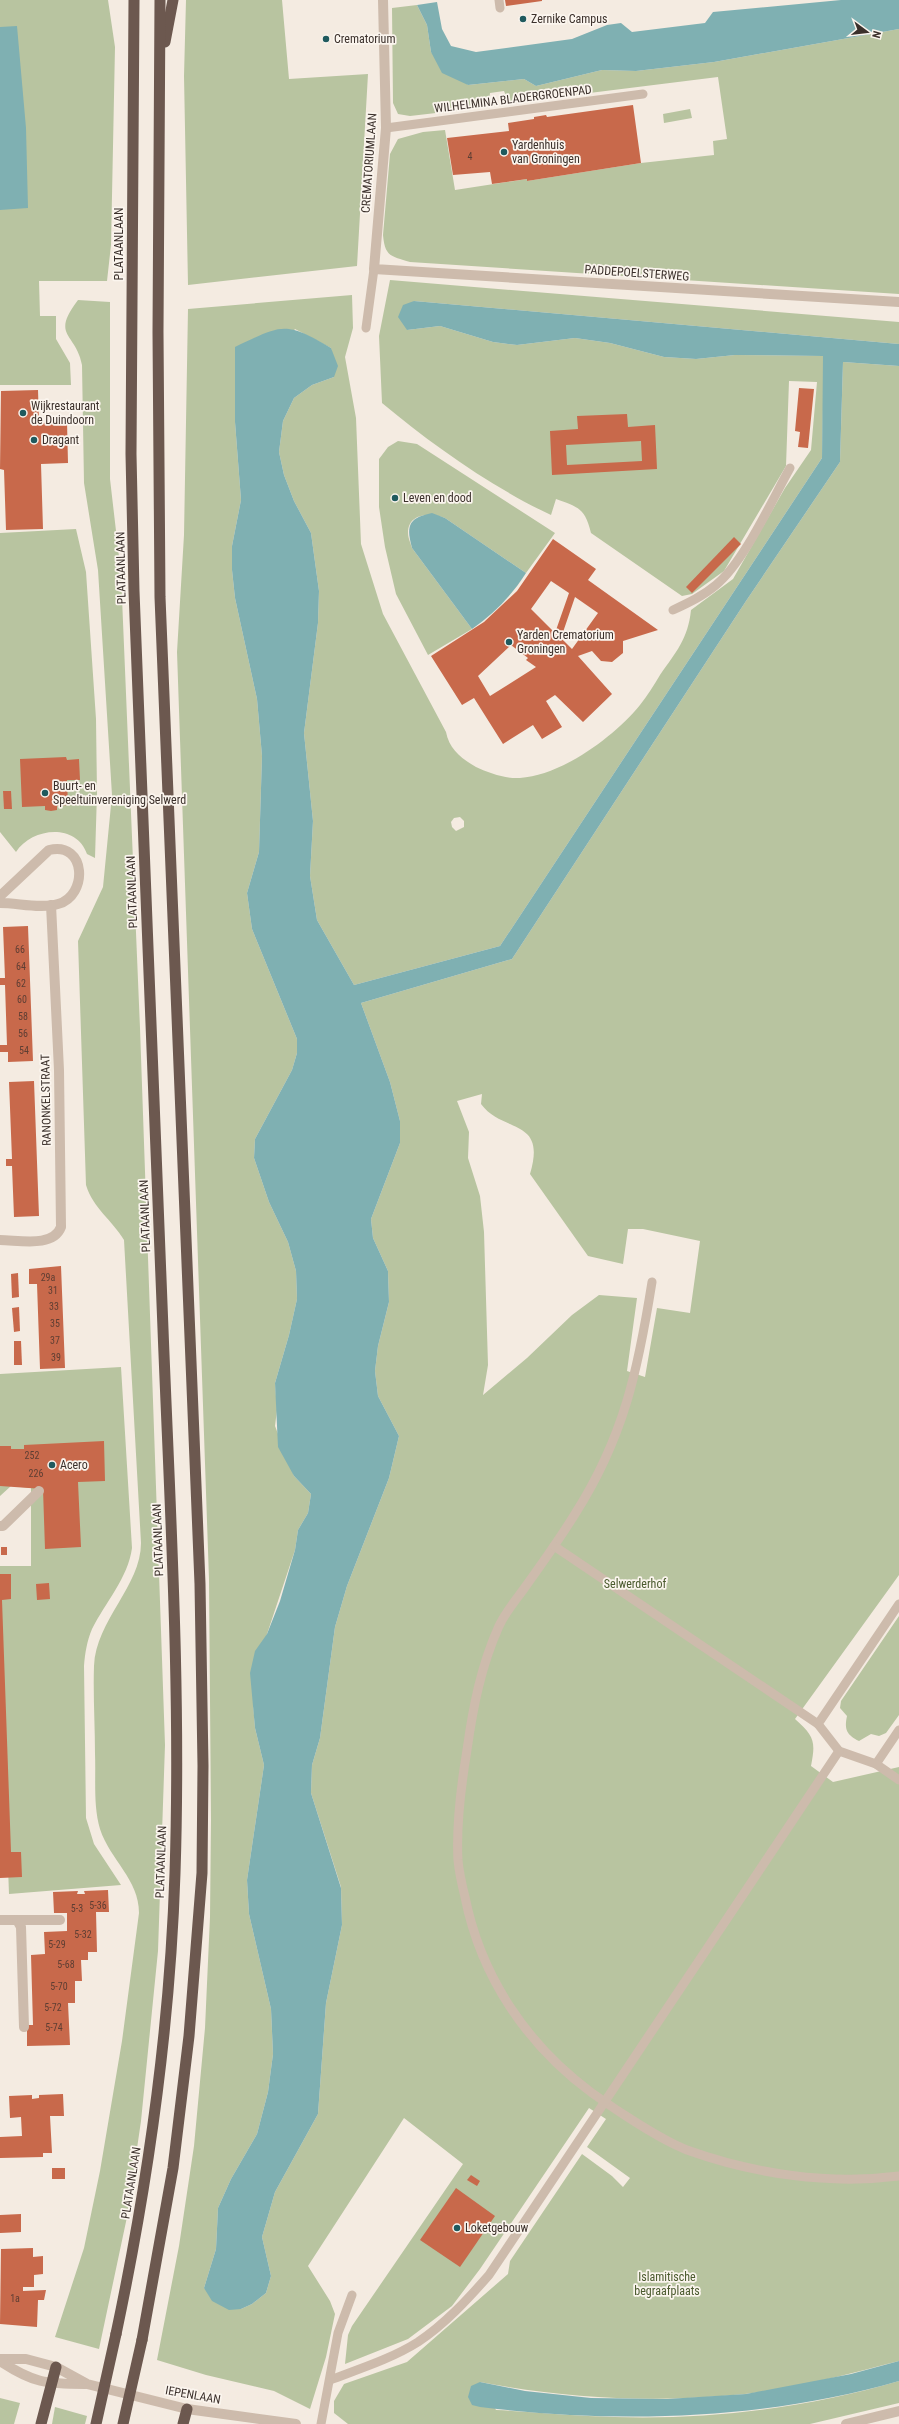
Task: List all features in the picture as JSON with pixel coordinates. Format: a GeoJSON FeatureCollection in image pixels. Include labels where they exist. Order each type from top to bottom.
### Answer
{"type":"FeatureCollection","features":[{"type":"Feature","properties":{"kind":"highway"},"geometry":{"type":"LineString","coordinates":[[125,0],[133,35]]}},
{"type":"Feature","properties":{"kind":"highway","name":"PLATAANLAAN"},"geometry":{"type":"LineString","coordinates":[[96,2424],[116,2334],[147,2164],[163,2042],[174,1885],[177,1774],[174,1598],[134,591],[131,454],[134,0]]}},
{"type":"Feature","properties":{"kind":"highway"},"geometry":{"type":"LineString","coordinates":[[123,2424],[142,2340],[173,2168],[189,2036],[202,1874],[203,1766],[200,1584],[160,596],[158,363],[160,0]]}},
{"type":"Feature","properties":{"kind":"highway"},"geometry":{"type":"LineString","coordinates":[[160,66],[173,0]]}},
{"type":"Feature","properties":{"kind":"highway"},"geometry":{"type":"LineString","coordinates":[[41,2424],[56,2367]]}},
{"type":"Feature","properties":{"kind":"highway"},"geometry":{"type":"LineString","coordinates":[[183,2424],[187,2409]]}},
{"type":"Feature","properties":{"kind":"street","name":"CREMATORIUMLAAN"},"geometry":{"type":"LineString","coordinates":[[374,269],[386,128],[383,0]]}},
{"type":"Feature","properties":{"kind":"street","name":"PADDEPOELSTERWEG"},"geometry":{"type":"LineString","coordinates":[[374,269],[899,302]]}},
{"type":"Feature","properties":{"kind":"street"},"geometry":{"type":"LineString","coordinates":[[0,896],[44,853],[49,850],[62,849],[68,851],[76,859],[79,867],[79,883],[65,901],[51,905],[0,903]]}},
{"type":"Feature","properties":{"kind":"street","name":"RANONKELSTRAAT"},"geometry":{"type":"LineString","coordinates":[[0,1240],[48,1240],[56,1236],[61,1228],[59,1070],[51,905]]}},
{"type":"Feature","properties":{"kind":"street"},"geometry":{"type":"LineString","coordinates":[[0,1526],[3,1526],[16,1515],[40,1491]]}},
{"type":"Feature","properties":{"kind":"street"},"geometry":{"type":"LineString","coordinates":[[0,1920],[60,1920]]}},
{"type":"Feature","properties":{"kind":"street"},"geometry":{"type":"LineString","coordinates":[[17,1920],[21,1927],[24,2026]]}},
{"type":"Feature","properties":{"kind":"street","name":"IEPENLAAN"},"geometry":{"type":"LineString","coordinates":[[0,2360],[26,2359],[56,2367],[87,2384]]}},
{"type":"Feature","properties":{"kind":"street","name":"IEPENLAAN"},"geometry":{"type":"LineString","coordinates":[[0,2360],[23,2376],[51,2384],[87,2384],[228,2419],[296,2424]]}},
{"type":"Feature","properties":{"kind":"street"},"geometry":{"type":"LineString","coordinates":[[846,2424],[899,2411]]}},
{"type":"Feature","properties":{"kind":"lane","name":"WILHELMINA BLADERGROENPAD"},"geometry":{"type":"LineString","coordinates":[[386,128],[643,94]]}},
{"type":"Feature","properties":{"kind":"lane","name":"CREMATORIUMLAAN"},"geometry":{"type":"LineString","coordinates":[[366,328],[374,269]]}},
{"type":"Feature","properties":{"kind":"lane"},"geometry":{"type":"LineString","coordinates":[[673,610],[697,599],[716,585],[734,567],[790,468]]}},
{"type":"Feature","properties":{"kind":"lane"},"geometry":{"type":"LineString","coordinates":[[652,1282],[640,1358],[620,1426],[610,1453],[577,1512],[500,1623],[475,1694],[460,1791],[458,1862],[472,1930],[498,1988],[530,2037],[566,2074],[604,2102],[685,2149],[771,2173],[848,2179],[899,2176]]}},
{"type":"Feature","properties":{"kind":"lane"},"geometry":{"type":"LineString","coordinates":[[554,1546],[818,1724],[839,1751],[876,1764],[899,1780]]}},
{"type":"Feature","properties":{"kind":"lane"},"geometry":{"type":"LineString","coordinates":[[818,1724],[899,1604]]}},
{"type":"Feature","properties":{"kind":"lane"},"geometry":{"type":"LineString","coordinates":[[876,1764],[899,1730]]}},
{"type":"Feature","properties":{"kind":"lane"},"geometry":{"type":"LineString","coordinates":[[330,2380],[392,2356],[418,2342],[448,2319],[490,2274],[839,1751]]}},
{"type":"Feature","properties":{"kind":"lane"},"geometry":{"type":"LineString","coordinates":[[321,2424],[338,2333],[352,2295]]}},
{"type":"Feature","properties":{"kind":"green space"},"geometry":{"type":"Polygon","coordinates":[[[0,0],[108,0],[115,47],[111,245],[107,281],[39,281],[40,316],[56,316],[56,339],[70,363],[71,385],[0,385],[0,0]]]}},
{"type":"Feature","properties":{"kind":"green space"},"geometry":{"type":"Polygon","coordinates":[[[186,0],[282,0],[289,79],[368,74],[357,266],[188,285],[184,76],[186,0]]]}},
{"type":"Feature","properties":{"kind":"green space"},"geometry":{"type":"Polygon","coordinates":[[[417,5],[427,25],[431,52],[468,85],[524,79],[536,86],[602,70],[636,71],[714,62],[899,29],[899,294],[410,262],[394,257],[387,252],[385,248],[383,235],[390,154],[398,139],[423,132],[445,130],[455,190],[527,179],[527,181],[641,163],[714,155],[713,141],[727,139],[718,77],[509,103],[504,91],[490,93],[488,107],[410,116],[398,114],[393,103],[392,8],[417,5]]]}},
{"type":"Feature","properties":{"kind":"green space"},"geometry":{"type":"Polygon","coordinates":[[[690,109],[692,118],[664,123],[663,114],[690,109]]]}},
{"type":"Feature","properties":{"kind":"green space"},"geometry":{"type":"Polygon","coordinates":[[[390,280],[899,322],[899,344],[414,301],[407,330],[440,326],[493,342],[517,345],[575,338],[610,343],[664,357],[696,359],[735,355],[824,356],[822,458],[500,946],[354,985],[317,920],[310,876],[313,821],[304,733],[318,623],[319,591],[311,533],[294,501],[284,475],[279,452],[283,421],[294,398],[312,385],[334,377],[331,348],[295,329],[235,422],[241,500],[232,546],[232,570],[235,598],[257,699],[262,756],[259,852],[247,893],[252,929],[297,1039],[297,1053],[292,1070],[255,1139],[254,1158],[269,1202],[288,1242],[296,1271],[297,1299],[289,1335],[275,1383],[277,1410],[275,1426],[294,1476],[311,1494],[308,1513],[298,1530],[295,1550],[267,1634],[253,1703],[255,1728],[264,1765],[247,1880],[249,1914],[271,2009],[273,2054],[268,2092],[257,2134],[231,2179],[218,2208],[216,2249],[204,2288],[241,2309],[252,2304],[266,2293],[271,2276],[262,2237],[275,2192],[318,2114],[326,2003],[342,1925],[341,1887],[311,1793],[312,1765],[320,1738],[335,1627],[347,1586],[389,1478],[399,1436],[378,1396],[375,1371],[378,1346],[389,1302],[388,1271],[373,1238],[371,1219],[400,1143],[400,1121],[390,1082],[361,1003],[512,959],[746,601],[840,462],[843,362],[899,366],[899,1575],[795,1719],[806,1730],[812,1740],[813,1750],[811,1766],[833,1782],[899,1767],[899,2361],[784,2388],[712,2397],[645,2399],[579,2396],[513,2388],[480,2382],[496,2410],[599,2416],[650,2417],[722,2414],[794,2405],[899,2381],[899,2403],[810,2424],[348,2424],[334,2413],[334,2401],[344,2384],[407,2362],[508,2274],[510,2261],[582,2154],[612,2176],[623,2187],[630,2178],[587,2147],[606,2119],[589,2108],[480,2269],[452,2306],[408,2339],[345,2364],[348,2335],[352,2326],[463,2164],[404,2118],[308,2266],[330,2301],[335,2314],[326,2357],[310,2409],[274,2391],[206,2375],[157,2360],[179,2246],[194,2146],[205,2028],[210,1917],[211,1820],[209,1579],[177,652],[184,535],[188,309],[352,295],[353,328],[345,357],[356,418],[361,544],[383,614],[446,732],[450,744],[466,761],[476,767],[503,777],[520,778],[536,775],[553,770],[570,762],[602,741],[629,717],[640,705],[676,652],[687,629],[691,610],[733,579],[785,488],[811,450],[817,382],[789,381],[786,466],[724,571],[692,594],[682,596],[591,533],[586,518],[580,510],[570,504],[556,499],[551,515],[529,504],[485,479],[463,464],[421,434],[382,403],[379,336],[390,280]],[[460,817],[454,818],[451,822],[452,827],[456,831],[464,827],[464,821],[460,817]],[[482,1094],[457,1101],[469,1132],[468,1158],[480,1196],[484,1232],[488,1365],[483,1395],[527,1358],[572,1315],[599,1295],[637,1298],[627,1371],[645,1377],[657,1308],[690,1313],[700,1241],[643,1229],[628,1229],[623,1264],[588,1256],[530,1174],[534,1156],[533,1143],[528,1135],[490,1113],[481,1104],[482,1094]]]}},
{"type":"Feature","properties":{"kind":"green space"},"geometry":{"type":"Polygon","coordinates":[[[78,300],[110,302],[110,479],[121,574],[140,1028],[165,1745],[158,1951],[141,2121],[127,2217],[99,2349],[55,2337],[84,2248],[100,2171],[122,2041],[139,1913],[138,1901],[134,1890],[105,1840],[100,1829],[96,1811],[94,1666],[102,1633],[134,1574],[139,1559],[141,1543],[124,1240],[93,1200],[86,1185],[78,941],[103,887],[112,795],[98,570],[84,483],[82,365],[79,354],[65,328],[70,312],[78,300]]]}},
{"type":"Feature","properties":{"kind":"green space"},"geometry":{"type":"Polygon","coordinates":[[[398,441],[417,444],[555,533],[526,573],[445,518],[428,515],[416,518],[412,521],[409,526],[408,533],[412,548],[472,629],[428,655],[396,594],[385,547],[379,507],[379,459],[388,447],[398,441]]]}},
{"type":"Feature","properties":{"kind":"green space"},"geometry":{"type":"Polygon","coordinates":[[[76,529],[86,572],[96,719],[97,793],[95,858],[87,854],[81,844],[73,837],[64,833],[53,832],[42,834],[23,844],[16,852],[0,832],[0,533],[76,529]]]}},
{"type":"Feature","properties":{"kind":"green space"},"geometry":{"type":"Polygon","coordinates":[[[121,1367],[132,1548],[126,1570],[92,1629],[86,1647],[84,1666],[86,1818],[94,1844],[121,1885],[9,1894],[0,1653],[0,1566],[31,1566],[31,1488],[11,1486],[0,1496],[0,1374],[121,1367]]]}},
{"type":"Feature","properties":{"kind":"green space"},"geometry":{"type":"Polygon","coordinates":[[[899,1616],[899,1715],[886,1733],[879,1736],[871,1734],[859,1741],[847,1732],[847,1716],[840,1708],[841,1701],[899,1616]]]}},
{"type":"Feature","properties":{"kind":"green space"},"geometry":{"type":"Polygon","coordinates":[[[0,2398],[20,2403],[14,2424],[0,2424],[0,2398]]]}},
{"type":"Feature","properties":{"kind":"green space"},"geometry":{"type":"Polygon","coordinates":[[[55,2407],[87,2416],[85,2424],[52,2424],[55,2407]]]}},
{"type":"Feature","properties":{"kind":"water"},"geometry":{"type":"Polygon","coordinates":[[[841,0],[899,0],[899,29],[714,62],[636,71],[602,70],[536,86],[524,79],[468,85],[442,73],[431,52],[427,25],[417,5],[437,2],[442,29],[451,46],[476,52],[572,39],[607,25],[621,23],[632,32],[705,23],[713,12],[841,0]]]}},
{"type":"Feature","properties":{"kind":"water"},"geometry":{"type":"Polygon","coordinates":[[[17,26],[26,128],[28,208],[0,210],[0,27],[17,26]]]}},
{"type":"Feature","properties":{"kind":"water"},"geometry":{"type":"Polygon","coordinates":[[[414,301],[899,344],[899,366],[843,362],[840,462],[746,601],[512,959],[361,1003],[390,1082],[400,1121],[400,1143],[371,1219],[373,1238],[388,1271],[389,1302],[378,1346],[375,1371],[378,1396],[399,1436],[389,1478],[347,1586],[335,1627],[320,1738],[312,1765],[311,1793],[341,1888],[342,1925],[326,2003],[318,2114],[275,2192],[262,2237],[271,2276],[266,2293],[252,2304],[241,2309],[229,2310],[212,2301],[204,2288],[216,2249],[218,2208],[231,2179],[257,2134],[268,2092],[273,2054],[271,2009],[249,1914],[247,1880],[264,1765],[255,1728],[250,1673],[255,1651],[267,1634],[280,1601],[295,1550],[298,1530],[308,1513],[311,1494],[294,1476],[278,1447],[275,1383],[289,1335],[297,1299],[296,1271],[288,1242],[269,1202],[254,1158],[255,1139],[292,1070],[297,1053],[297,1039],[252,929],[247,893],[259,852],[262,756],[257,699],[235,598],[232,570],[232,546],[241,500],[235,422],[235,347],[274,330],[292,330],[303,333],[331,348],[338,366],[334,377],[312,385],[294,398],[283,421],[279,452],[284,475],[294,501],[311,533],[319,591],[318,623],[304,733],[313,821],[310,876],[317,920],[354,985],[500,946],[822,458],[823,356],[735,355],[696,359],[664,357],[610,343],[575,338],[517,345],[493,342],[440,326],[407,330],[398,317],[403,305],[414,301]]]}},
{"type":"Feature","properties":{"kind":"water"},"geometry":{"type":"Polygon","coordinates":[[[432,513],[445,518],[526,573],[502,604],[472,629],[412,548],[409,534],[411,524],[418,517],[432,513]]]}},
{"type":"Feature","properties":{"kind":"water"},"geometry":{"type":"Polygon","coordinates":[[[899,2361],[899,2381],[848,2394],[796,2404],[744,2411],[638,2417],[585,2416],[480,2407],[472,2405],[468,2397],[471,2386],[480,2382],[525,2391],[591,2398],[667,2399],[746,2394],[851,2374],[899,2361]]]}},
{"type":"Feature","properties":{"kind":"building"},"geometry":{"type":"Polygon","coordinates":[[[505,0],[542,0],[542,1],[506,6],[505,0]]]}},
{"type":"Feature","properties":{"kind":"building"},"geometry":{"type":"Polygon","coordinates":[[[633,105],[641,163],[527,181],[527,179],[492,184],[490,172],[453,175],[447,138],[509,131],[508,123],[534,119],[534,117],[546,115],[547,117],[633,105]]]}},
{"type":"Feature","properties":{"kind":"building"},"geometry":{"type":"Polygon","coordinates":[[[799,388],[814,389],[808,448],[798,447],[800,432],[795,431],[799,388]]]}},
{"type":"Feature","properties":{"kind":"building"},"geometry":{"type":"Polygon","coordinates":[[[38,390],[39,423],[67,422],[68,463],[41,464],[43,529],[6,530],[4,470],[0,469],[1,391],[38,390]]]}},
{"type":"Feature","properties":{"kind":"building"},"geometry":{"type":"Polygon","coordinates":[[[627,414],[628,427],[655,425],[657,469],[552,475],[550,431],[578,429],[577,416],[627,414]],[[641,441],[566,445],[567,465],[642,461],[641,441]]]}},
{"type":"Feature","properties":{"kind":"building"},"geometry":{"type":"Polygon","coordinates":[[[734,537],[741,544],[692,593],[686,587],[734,537]]]}},
{"type":"Feature","properties":{"kind":"building","name":"Yarden Crematorium Groningen"},"geometry":{"type":"Polygon","coordinates":[[[553,539],[596,569],[588,580],[658,630],[623,641],[623,653],[612,662],[601,661],[592,651],[578,656],[612,694],[583,722],[555,695],[546,701],[562,727],[542,739],[533,725],[503,744],[474,698],[462,705],[431,656],[484,622],[517,591],[553,539]],[[551,581],[531,609],[555,633],[569,593],[551,581]],[[575,597],[561,638],[572,649],[598,613],[575,597]],[[511,645],[478,676],[490,696],[536,667],[526,660],[528,658],[511,645]]]}},
{"type":"Feature","properties":{"kind":"building","name":"Buurt- en Speeltuinvereniging Selwerd"},"geometry":{"type":"Polygon","coordinates":[[[66,757],[67,760],[79,759],[80,780],[67,780],[68,805],[57,806],[57,810],[51,811],[45,810],[45,806],[22,807],[20,759],[66,757]]]}},
{"type":"Feature","properties":{"kind":"building"},"geometry":{"type":"Polygon","coordinates":[[[3,791],[11,791],[12,809],[4,809],[3,791]]]}},
{"type":"Feature","properties":{"kind":"building"},"geometry":{"type":"Polygon","coordinates":[[[28,926],[33,1061],[8,1062],[8,1052],[0,1052],[0,1045],[7,1045],[5,985],[0,985],[0,978],[5,978],[3,927],[28,926]]]}},
{"type":"Feature","properties":{"kind":"building"},"geometry":{"type":"Polygon","coordinates":[[[34,1081],[39,1216],[14,1217],[12,1166],[6,1166],[6,1159],[12,1159],[9,1082],[34,1081]]]}},
{"type":"Feature","properties":{"kind":"building"},"geometry":{"type":"Polygon","coordinates":[[[61,1266],[65,1368],[40,1369],[37,1284],[29,1284],[29,1269],[61,1266]]]}},
{"type":"Feature","properties":{"kind":"building"},"geometry":{"type":"Polygon","coordinates":[[[18,1273],[19,1297],[12,1298],[11,1274],[18,1273]]]}},
{"type":"Feature","properties":{"kind":"building"},"geometry":{"type":"Polygon","coordinates":[[[19,1307],[20,1331],[14,1332],[12,1308],[19,1307]]]}},
{"type":"Feature","properties":{"kind":"building"},"geometry":{"type":"Polygon","coordinates":[[[14,1341],[21,1341],[22,1365],[14,1365],[14,1341]]]}},
{"type":"Feature","properties":{"kind":"building","name":"Acero"},"geometry":{"type":"Polygon","coordinates":[[[104,1441],[105,1481],[78,1482],[81,1547],[45,1549],[43,1489],[0,1486],[0,1446],[11,1446],[11,1449],[24,1449],[24,1445],[104,1441]]]}},
{"type":"Feature","properties":{"kind":"building"},"geometry":{"type":"Polygon","coordinates":[[[1,1547],[7,1547],[7,1555],[1,1555],[1,1547]]]}},
{"type":"Feature","properties":{"kind":"building"},"geometry":{"type":"Polygon","coordinates":[[[0,1574],[11,1574],[11,1599],[2,1600],[11,1852],[21,1852],[22,1877],[0,1878],[0,1574]]]}},
{"type":"Feature","properties":{"kind":"building"},"geometry":{"type":"Polygon","coordinates":[[[49,1583],[50,1599],[37,1600],[36,1584],[49,1583]]]}},
{"type":"Feature","properties":{"kind":"building"},"geometry":{"type":"Polygon","coordinates":[[[108,1890],[109,1912],[96,1912],[97,1952],[88,1952],[88,1960],[81,1960],[82,1981],[75,1981],[75,2003],[68,2003],[70,2045],[27,2046],[27,2025],[33,2025],[31,1955],[45,1954],[44,1932],[67,1931],[67,1913],[54,1913],[53,1892],[78,1891],[77,1894],[85,1894],[84,1891],[108,1890]]]}},
{"type":"Feature","properties":{"kind":"building"},"geometry":{"type":"Polygon","coordinates":[[[63,2094],[64,2116],[50,2116],[52,2153],[43,2153],[43,2157],[0,2158],[0,2137],[22,2136],[21,2117],[10,2118],[9,2096],[32,2095],[32,2099],[39,2098],[39,2095],[63,2094]]]}},
{"type":"Feature","properties":{"kind":"building"},"geometry":{"type":"Polygon","coordinates":[[[52,2168],[65,2168],[65,2179],[52,2179],[52,2168]]]}},
{"type":"Feature","properties":{"kind":"building"},"geometry":{"type":"Polygon","coordinates":[[[471,2175],[480,2181],[477,2186],[467,2180],[471,2175]]]}},
{"type":"Feature","properties":{"kind":"building","name":"Loketgebouw"},"geometry":{"type":"Polygon","coordinates":[[[456,2188],[495,2216],[460,2267],[420,2240],[456,2188]]]}},
{"type":"Feature","properties":{"kind":"building"},"geometry":{"type":"Polygon","coordinates":[[[21,2214],[21,2232],[0,2233],[0,2215],[21,2214]]]}},
{"type":"Feature","properties":{"kind":"building"},"geometry":{"type":"Polygon","coordinates":[[[33,2248],[33,2257],[43,2256],[43,2274],[34,2275],[34,2287],[23,2287],[23,2291],[46,2290],[44,2300],[38,2300],[37,2327],[0,2324],[1,2249],[33,2248]]]}},
{"type":"Feature","properties":{"kind":"place","name":"Zernike Campus"},"geometry":{"type":"Point","coordinates":[523,19]}},
{"type":"Feature","properties":{"kind":"place","name":"Crematorium"},"geometry":{"type":"Point","coordinates":[326,39]}},
{"type":"Feature","properties":{"kind":"place","name":"Yardenhuis van Groningen"},"geometry":{"type":"Point","coordinates":[504,152]}},
{"type":"Feature","properties":{"kind":"place","name":"Wijkrestaurant de Duindoorn"},"geometry":{"type":"Point","coordinates":[23,413]}},
{"type":"Feature","properties":{"kind":"place","name":"Dragant"},"geometry":{"type":"Point","coordinates":[34,440]}},
{"type":"Feature","properties":{"kind":"place","name":"Leven en dood"},"geometry":{"type":"Point","coordinates":[395,498]}},
{"type":"Feature","properties":{"kind":"place","name":"Yarden Crematorium Groningen"},"geometry":{"type":"Point","coordinates":[509,642]}},
{"type":"Feature","properties":{"kind":"place","name":"Buurt- en Speeltuinvereniging Selwerd"},"geometry":{"type":"Point","coordinates":[45,793]}},
{"type":"Feature","properties":{"kind":"place","name":"Acero"},"geometry":{"type":"Point","coordinates":[52,1465]}},
{"type":"Feature","properties":{"kind":"place","name":"Loketgebouw"},"geometry":{"type":"Point","coordinates":[457,2228]}},
{"type":"Feature","properties":{"kind":"park label","name":"Selwerderhof"},"geometry":{"type":"Point","coordinates":[635,1584]}},
{"type":"Feature","properties":{"kind":"park label","name":"Islamitische begraafplaats"},"geometry":{"type":"Point","coordinates":[667,2284]}}]}
